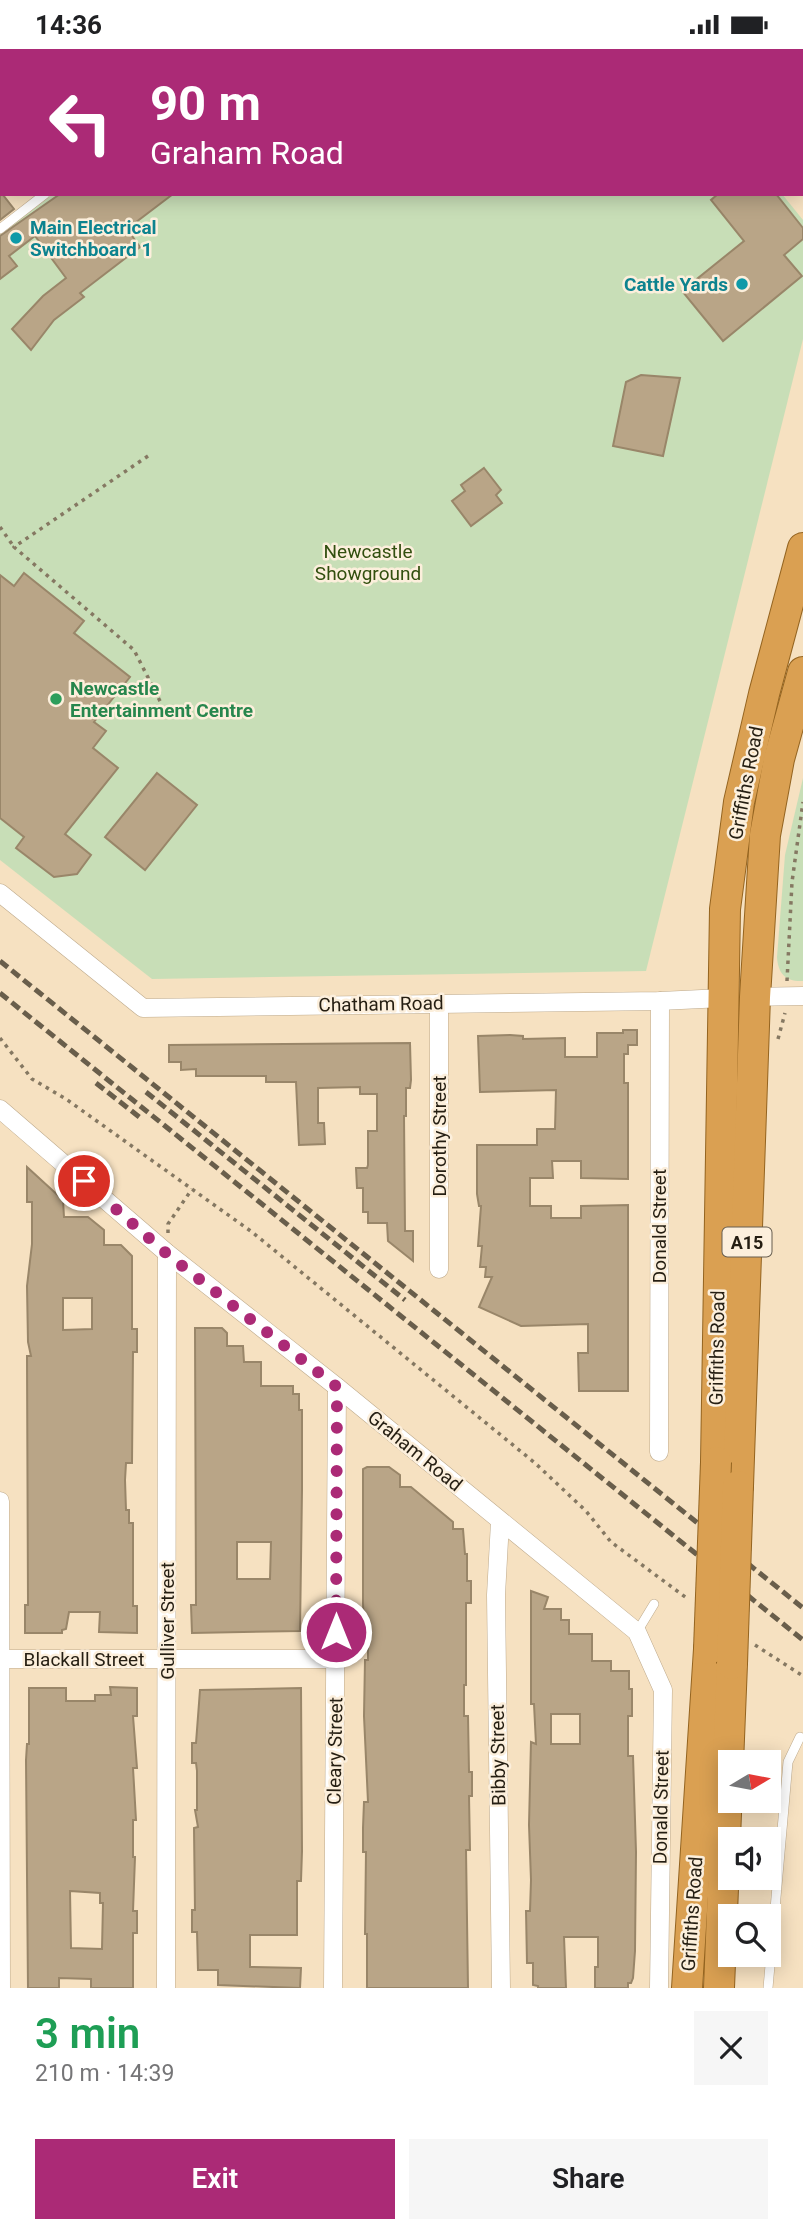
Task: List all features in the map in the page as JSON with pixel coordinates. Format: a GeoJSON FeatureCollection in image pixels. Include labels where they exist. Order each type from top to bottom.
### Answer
{"type":"FeatureCollection","features":[{"type":"Feature","properties":{"kind":"highway","name":"Griffiths Road"},"geometry":{"type":"LineString","coordinates":[[687,1988],[730,1652],[716,1462],[725,909],[739,802],[764,694],[803,548]]}},
{"type":"Feature","properties":{"kind":"highway","name":"Griffiths Road"},"geometry":{"type":"LineString","coordinates":[[719,1988],[755,997],[765,835],[779,759],[803,672]]}},
{"type":"Feature","properties":{"kind":"highway","name":"Chatham Road"},"geometry":{"type":"LineString","coordinates":[[723,998],[755,997]]}},
{"type":"Feature","properties":{"kind":"street","name":"Chatham Road"},"geometry":{"type":"LineString","coordinates":[[0,893],[143,1009],[723,998]]}},
{"type":"Feature","properties":{"kind":"street","name":"Chatham Road"},"geometry":{"type":"LineString","coordinates":[[755,997],[803,996]]}},
{"type":"Feature","properties":{"kind":"street","name":"Donald Street"},"geometry":{"type":"LineString","coordinates":[[659,1452],[660,1001]]}},
{"type":"Feature","properties":{"kind":"street","name":"Dorothy Street"},"geometry":{"type":"LineString","coordinates":[[439,1003],[439,1269]]}},
{"type":"Feature","properties":{"kind":"street","name":"Graham Road"},"geometry":{"type":"LineString","coordinates":[[0,1109],[167,1254],[337,1387],[637,1632]]}},
{"type":"Feature","properties":{"kind":"street","name":"Gulliver Street"},"geometry":{"type":"LineString","coordinates":[[166,1988],[167,1254]]}},
{"type":"Feature","properties":{"kind":"street","name":"Cleary Street"},"geometry":{"type":"LineString","coordinates":[[333,1988],[337,1387]]}},
{"type":"Feature","properties":{"kind":"street"},"geometry":{"type":"LineString","coordinates":[[0,1501],[1,1988]]}},
{"type":"Feature","properties":{"kind":"street","name":"Bibby Street"},"geometry":{"type":"LineString","coordinates":[[500,1522],[496,1595],[501,1988]]}},
{"type":"Feature","properties":{"kind":"street","name":"Donald Street"},"geometry":{"type":"LineString","coordinates":[[637,1632],[663,1690],[659,1988]]}},
{"type":"Feature","properties":{"kind":"street","name":"Blackall Street"},"geometry":{"type":"LineString","coordinates":[[1,1659],[336,1659]]}},
{"type":"Feature","properties":{"kind":"lane"},"geometry":{"type":"LineString","coordinates":[[0,229],[42,196]]}},
{"type":"Feature","properties":{"kind":"lane"},"geometry":{"type":"LineString","coordinates":[[637,1632],[654,1604]]}},
{"type":"Feature","properties":{"kind":"lane"},"geometry":{"type":"LineString","coordinates":[[768,1988],[788,1762],[800,1737]]}},
{"type":"Feature","properties":{"kind":"path"},"geometry":{"type":"LineString","coordinates":[[14,547],[148,456]]}},
{"type":"Feature","properties":{"kind":"path"},"geometry":{"type":"LineString","coordinates":[[0,527],[14,547],[134,650],[162,705]]}},
{"type":"Feature","properties":{"kind":"path"},"geometry":{"type":"LineString","coordinates":[[787,979],[792,882],[803,802]]}},
{"type":"Feature","properties":{"kind":"path"},"geometry":{"type":"LineString","coordinates":[[0,1038],[32,1079],[66,1099],[251,1232],[535,1463],[586,1511],[611,1542],[695,1604]]}},
{"type":"Feature","properties":{"kind":"path"},"geometry":{"type":"LineString","coordinates":[[167,1254],[168,1224],[192,1189]]}},
{"type":"Feature","properties":{"kind":"path"},"geometry":{"type":"LineString","coordinates":[[730,1652],[803,1676]]}},
{"type":"Feature","properties":{"kind":"green space","name":"Newcastle Showground"},"geometry":{"type":"Polygon","coordinates":[[[50,196],[784,196],[803,220],[803,339],[646,971],[152,979],[0,860],[0,235],[50,196]]]}},
{"type":"Feature","properties":{"kind":"green space"},"geometry":{"type":"Polygon","coordinates":[[[803,778],[803,981],[797,981],[784,976],[777,957],[785,855],[803,778]]]}},
{"type":"Feature","properties":{"kind":"building"},"geometry":{"type":"Polygon","coordinates":[[[0,196],[4,196],[14,209],[0,220],[0,196]]]}},
{"type":"Feature","properties":{"kind":"building"},"geometry":{"type":"Polygon","coordinates":[[[57,196],[170,196],[127,229],[140,247],[80,293],[84,297],[54,320],[31,350],[12,329],[43,296],[66,278],[35,236],[9,256],[17,266],[0,279],[0,236],[57,196]]]}},
{"type":"Feature","properties":{"kind":"building","name":"Cattle Yards"},"geometry":{"type":"Polygon","coordinates":[[[716,196],[778,196],[803,228],[803,239],[784,255],[802,276],[723,341],[682,291],[744,241],[711,200],[716,196]]]}},
{"type":"Feature","properties":{"kind":"building"},"geometry":{"type":"Polygon","coordinates":[[[641,375],[680,378],[663,456],[613,446],[626,382],[641,375]]]}},
{"type":"Feature","properties":{"kind":"building"},"geometry":{"type":"Polygon","coordinates":[[[484,468],[501,490],[496,495],[502,503],[471,526],[452,501],[465,491],[461,485],[484,468]]]}},
{"type":"Feature","properties":{"kind":"building","name":"Newcastle Entertainment Centre"},"geometry":{"type":"Polygon","coordinates":[[[24,573],[84,621],[74,633],[130,677],[94,722],[106,731],[93,748],[118,768],[65,834],[91,855],[77,874],[54,877],[16,848],[24,837],[0,818],[0,575],[14,586],[24,573]]]}},
{"type":"Feature","properties":{"kind":"building"},"geometry":{"type":"Polygon","coordinates":[[[157,773],[197,805],[145,870],[105,837],[157,773]]]}},
{"type":"Feature","properties":{"kind":"building"},"geometry":{"type":"Polygon","coordinates":[[[623,1030],[637,1030],[637,1045],[628,1045],[628,1054],[624,1054],[624,1083],[628,1083],[628,1179],[581,1178],[581,1161],[552,1161],[553,1178],[530,1178],[530,1206],[551,1206],[551,1218],[581,1218],[581,1206],[628,1205],[628,1391],[579,1391],[578,1353],[588,1353],[588,1324],[521,1326],[479,1307],[492,1277],[485,1277],[486,1267],[480,1267],[482,1246],[478,1246],[481,1206],[477,1194],[477,1145],[537,1145],[537,1129],[555,1129],[556,1090],[480,1092],[478,1036],[565,1038],[565,1057],[597,1057],[597,1033],[623,1033],[623,1030]]]}},
{"type":"Feature","properties":{"kind":"building"},"geometry":{"type":"Polygon","coordinates":[[[410,1043],[411,1080],[410,1088],[406,1088],[404,1116],[405,1231],[413,1231],[413,1261],[388,1241],[387,1223],[368,1223],[368,1212],[363,1212],[363,1188],[357,1188],[356,1168],[367,1168],[368,1165],[368,1131],[377,1131],[377,1094],[360,1094],[360,1087],[318,1088],[318,1123],[324,1123],[325,1144],[299,1145],[296,1082],[266,1082],[266,1076],[196,1076],[196,1069],[181,1070],[181,1062],[169,1062],[169,1045],[410,1043]]]}},
{"type":"Feature","properties":{"kind":"building"},"geometry":{"type":"Polygon","coordinates":[[[27,1167],[63,1200],[64,1217],[88,1217],[104,1230],[104,1245],[121,1245],[132,1256],[132,1329],[137,1329],[137,1352],[133,1352],[132,1463],[126,1463],[125,1480],[126,1510],[129,1510],[129,1523],[133,1523],[133,1606],[137,1606],[137,1633],[99,1632],[100,1612],[69,1612],[66,1629],[62,1630],[62,1633],[25,1633],[25,1605],[28,1605],[27,1356],[31,1356],[28,1342],[27,1286],[32,1244],[32,1202],[27,1202],[27,1167]],[[63,1298],[63,1330],[92,1329],[92,1298],[63,1298]]]}},
{"type":"Feature","properties":{"kind":"building"},"geometry":{"type":"Polygon","coordinates":[[[195,1328],[222,1328],[227,1333],[227,1346],[243,1346],[244,1362],[261,1362],[261,1386],[293,1386],[293,1394],[299,1394],[299,1410],[302,1410],[300,1631],[192,1633],[191,1605],[196,1605],[195,1328]],[[237,1542],[237,1579],[270,1579],[271,1542],[237,1542]]]}},
{"type":"Feature","properties":{"kind":"building"},"geometry":{"type":"Polygon","coordinates":[[[389,1467],[400,1475],[400,1487],[411,1487],[453,1522],[453,1529],[463,1529],[467,1581],[471,1581],[471,1603],[466,1603],[464,1685],[464,1716],[468,1716],[469,1772],[472,1772],[472,1796],[469,1796],[470,1850],[466,1850],[468,1988],[367,1988],[366,1852],[363,1852],[363,1828],[364,1802],[368,1802],[364,1716],[368,1629],[364,1629],[363,1603],[363,1469],[389,1467]]]}},
{"type":"Feature","properties":{"kind":"building"},"geometry":{"type":"Polygon","coordinates":[[[531,1591],[548,1597],[544,1609],[561,1609],[561,1620],[569,1620],[569,1634],[592,1634],[592,1661],[611,1661],[611,1671],[629,1671],[632,1716],[628,1716],[628,1756],[633,1756],[636,1852],[635,1951],[633,1978],[631,1983],[628,1983],[628,1988],[595,1988],[598,1937],[564,1937],[566,1988],[538,1988],[533,1985],[533,1963],[527,1963],[526,1911],[530,1911],[531,1880],[531,1742],[536,1744],[534,1704],[531,1704],[531,1591]],[[551,1714],[551,1744],[580,1744],[580,1714],[551,1714]]]}},
{"type":"Feature","properties":{"kind":"building"},"geometry":{"type":"Polygon","coordinates":[[[110,1687],[137,1688],[137,1716],[133,1716],[137,1768],[133,1768],[136,1820],[133,1820],[133,1911],[137,1911],[137,1933],[133,1933],[133,1988],[91,1988],[91,1979],[59,1978],[59,1988],[28,1988],[26,1760],[29,1744],[29,1688],[66,1688],[66,1701],[95,1701],[95,1695],[111,1695],[110,1687]],[[70,1891],[71,1948],[102,1949],[103,1903],[100,1903],[100,1893],[70,1891]]]}},
{"type":"Feature","properties":{"kind":"building"},"geometry":{"type":"Polygon","coordinates":[[[301,1688],[302,1851],[301,1881],[297,1881],[297,1935],[250,1935],[250,1967],[301,1968],[300,1988],[218,1985],[218,1970],[198,1970],[197,1932],[192,1932],[192,1910],[195,1910],[194,1828],[198,1827],[195,1810],[197,1771],[196,1763],[192,1763],[192,1743],[196,1743],[200,1690],[301,1688]]]}},
{"type":"Feature","properties":{"kind":"railway"},"geometry":{"type":"LineString","coordinates":[[0,961],[803,1608]]}},
{"type":"Feature","properties":{"kind":"railway"},"geometry":{"type":"LineString","coordinates":[[0,993],[803,1640]]}},
{"type":"Feature","properties":{"kind":"railway"},"geometry":{"type":"LineString","coordinates":[[96,1083],[143,1120]]}},
{"type":"Feature","properties":{"kind":"railway"},"geometry":{"type":"LineString","coordinates":[[146,1092],[405,1300]]}},
{"type":"Feature","properties":{"kind":"place","name":"Main Electrical Switchboard 1"},"geometry":{"type":"Point","coordinates":[16,238]}},
{"type":"Feature","properties":{"kind":"place","name":"Cattle Yards"},"geometry":{"type":"Point","coordinates":[742,284]}},
{"type":"Feature","properties":{"kind":"place","name":"Newcastle Entertainment Centre"},"geometry":{"type":"Point","coordinates":[56,699]}},
{"type":"Feature","properties":{"kind":"route"},"geometry":{"type":"LineString","coordinates":[[84,1181],[167,1254],[337,1387],[336,1632]]}}]}
